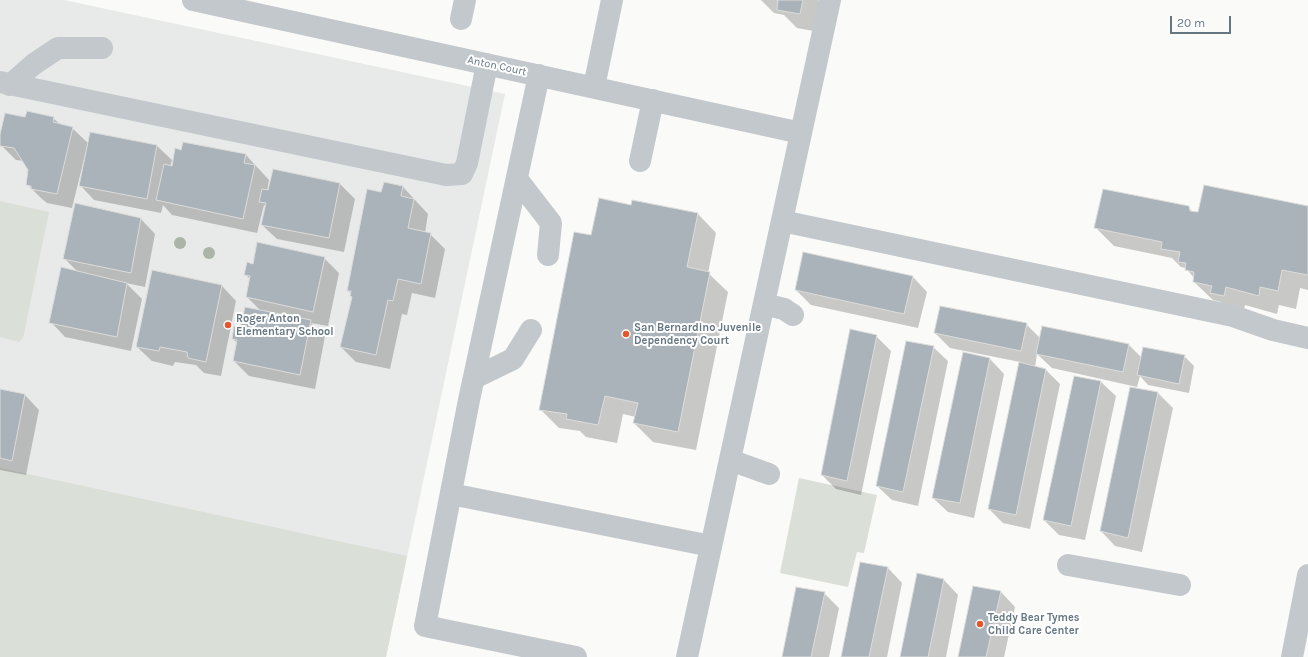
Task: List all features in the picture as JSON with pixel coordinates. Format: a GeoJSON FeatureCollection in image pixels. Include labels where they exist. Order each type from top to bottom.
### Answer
{"type":"FeatureCollection","features":[{"type":"Feature","properties":{"kind":"street","name":"Anton Court"},"geometry":{"type":"LineString","coordinates":[[193,0],[801,133]]}},
{"type":"Feature","properties":{"kind":"street"},"geometry":{"type":"LineString","coordinates":[[594,87],[612,0]]}},
{"type":"Feature","properties":{"kind":"street"},"geometry":{"type":"LineString","coordinates":[[687,657],[830,0]]}},
{"type":"Feature","properties":{"kind":"street"},"geometry":{"type":"LineString","coordinates":[[5,84],[58,48],[102,48]]}},
{"type":"Feature","properties":{"kind":"street"},"geometry":{"type":"LineString","coordinates":[[5,84],[446,176],[462,174],[467,163],[487,64]]}},
{"type":"Feature","properties":{"kind":"street"},"geometry":{"type":"LineString","coordinates":[[539,75],[474,378],[425,626],[576,657]]}},
{"type":"Feature","properties":{"kind":"street"},"geometry":{"type":"LineString","coordinates":[[640,161],[653,100]]}},
{"type":"Feature","properties":{"kind":"street"},"geometry":{"type":"LineString","coordinates":[[517,179],[551,223],[548,255]]}},
{"type":"Feature","properties":{"kind":"street"},"geometry":{"type":"LineString","coordinates":[[782,221],[1234,316],[1273,330],[1308,338]]}},
{"type":"Feature","properties":{"kind":"street"},"geometry":{"type":"LineString","coordinates":[[764,304],[784,309],[793,315]]}},
{"type":"Feature","properties":{"kind":"street"},"geometry":{"type":"LineString","coordinates":[[474,378],[513,359],[531,330]]}},
{"type":"Feature","properties":{"kind":"street"},"geometry":{"type":"LineString","coordinates":[[730,460],[769,474]]}},
{"type":"Feature","properties":{"kind":"street"},"geometry":{"type":"LineString","coordinates":[[451,494],[711,546]]}},
{"type":"Feature","properties":{"kind":"street"},"geometry":{"type":"LineString","coordinates":[[1068,565],[1180,585]]}},
{"type":"Feature","properties":{"kind":"street"},"geometry":{"type":"LineString","coordinates":[[1292,657],[1308,575]]}},
{"type":"Feature","properties":{"kind":"shaded area","name":"Roger Anton Elementary School"},"geometry":{"type":"Polygon","coordinates":[[[0,0],[64,0],[505,94],[386,657],[0,657],[0,0]]]}},
{"type":"Feature","properties":{"kind":"shaded area"},"geometry":{"type":"Polygon","coordinates":[[[0,201],[49,212],[23,338],[19,342],[0,337],[0,201]]]}},
{"type":"Feature","properties":{"kind":"shaded area"},"geometry":{"type":"Polygon","coordinates":[[[0,468],[407,556],[386,657],[0,657],[0,468]]]}},
{"type":"Feature","properties":{"kind":"shaded area"},"geometry":{"type":"Polygon","coordinates":[[[799,478],[877,495],[864,553],[857,552],[848,587],[780,573],[799,478]]]}},
{"type":"Feature","properties":{"kind":"building"},"geometry":{"type":"Polygon","coordinates":[[[778,0],[803,0],[800,14],[777,10],[778,0]]]}},
{"type":"Feature","properties":{"kind":"building"},"geometry":{"type":"Polygon","coordinates":[[[27,111],[54,117],[53,122],[73,127],[57,194],[31,189],[31,186],[26,185],[28,170],[14,148],[0,146],[0,134],[5,113],[25,117],[27,111]]]}},
{"type":"Feature","properties":{"kind":"building"},"geometry":{"type":"Polygon","coordinates":[[[90,132],[157,145],[147,199],[79,186],[90,132]]]}},
{"type":"Feature","properties":{"kind":"building"},"geometry":{"type":"Polygon","coordinates":[[[183,142],[246,154],[244,163],[255,165],[243,219],[156,200],[164,164],[172,166],[175,148],[181,150],[183,142]]]}},
{"type":"Feature","properties":{"kind":"building"},"geometry":{"type":"Polygon","coordinates":[[[273,169],[340,183],[329,238],[261,225],[266,203],[259,202],[262,189],[268,190],[273,169]]]}},
{"type":"Feature","properties":{"kind":"building"},"geometry":{"type":"Polygon","coordinates":[[[384,182],[403,186],[401,196],[414,199],[408,228],[431,233],[421,284],[398,279],[393,301],[388,300],[376,355],[340,347],[352,297],[350,296],[351,291],[347,291],[367,189],[381,192],[384,182]]]}},
{"type":"Feature","properties":{"kind":"building"},"geometry":{"type":"Polygon","coordinates":[[[1204,185],[1308,206],[1308,275],[1282,270],[1278,291],[1260,287],[1259,296],[1226,287],[1224,296],[1210,293],[1212,286],[1193,282],[1194,272],[1185,270],[1186,263],[1178,262],[1180,252],[1161,249],[1162,242],[1094,228],[1103,189],[1189,206],[1190,211],[1198,212],[1204,185]]]}},
{"type":"Feature","properties":{"kind":"building","name":"San Bernardino Juvenile Dependency Court"},"geometry":{"type":"Polygon","coordinates":[[[599,198],[631,205],[632,200],[698,213],[687,267],[710,272],[678,432],[633,423],[638,403],[605,396],[598,425],[566,419],[567,414],[539,410],[574,232],[591,235],[599,198]]]}},
{"type":"Feature","properties":{"kind":"building"},"geometry":{"type":"Polygon","coordinates":[[[75,203],[141,218],[131,273],[63,259],[75,203]]]}},
{"type":"Feature","properties":{"kind":"building"},"geometry":{"type":"Polygon","coordinates":[[[257,242],[325,257],[313,312],[246,297],[250,276],[244,275],[247,262],[253,264],[257,242]]]}},
{"type":"Feature","properties":{"kind":"building"},"geometry":{"type":"Polygon","coordinates":[[[803,252],[913,276],[904,314],[795,290],[803,252]]]}},
{"type":"Feature","properties":{"kind":"building"},"geometry":{"type":"Polygon","coordinates":[[[61,267],[127,283],[117,337],[49,323],[61,267]]]}},
{"type":"Feature","properties":{"kind":"building"},"geometry":{"type":"Polygon","coordinates":[[[152,270],[222,285],[206,362],[188,358],[187,352],[160,347],[159,351],[136,347],[152,270]]]}},
{"type":"Feature","properties":{"kind":"building"},"geometry":{"type":"Polygon","coordinates":[[[940,306],[1027,323],[1021,351],[934,333],[940,306]]]}},
{"type":"Feature","properties":{"kind":"building"},"geometry":{"type":"Polygon","coordinates":[[[245,307],[311,320],[300,375],[233,361],[237,340],[232,339],[234,326],[240,328],[245,307]]]}},
{"type":"Feature","properties":{"kind":"building"},"geometry":{"type":"Polygon","coordinates":[[[1042,326],[1129,344],[1123,372],[1036,354],[1042,326]]]}},
{"type":"Feature","properties":{"kind":"building"},"geometry":{"type":"Polygon","coordinates":[[[850,329],[877,335],[847,481],[821,475],[850,329]]]}},
{"type":"Feature","properties":{"kind":"building"},"geometry":{"type":"Polygon","coordinates":[[[906,341],[934,346],[903,492],[876,486],[906,341]]]}},
{"type":"Feature","properties":{"kind":"building"},"geometry":{"type":"Polygon","coordinates":[[[1143,347],[1185,355],[1179,384],[1137,375],[1143,347]]]}},
{"type":"Feature","properties":{"kind":"building"},"geometry":{"type":"Polygon","coordinates":[[[963,352],[990,358],[960,503],[932,498],[963,352]]]}},
{"type":"Feature","properties":{"kind":"building"},"geometry":{"type":"Polygon","coordinates":[[[1019,362],[1046,369],[1016,515],[988,509],[1019,362]]]}},
{"type":"Feature","properties":{"kind":"building"},"geometry":{"type":"Polygon","coordinates":[[[1074,376],[1101,381],[1071,526],[1043,520],[1074,376]]]}},
{"type":"Feature","properties":{"kind":"building"},"geometry":{"type":"Polygon","coordinates":[[[1130,387],[1158,392],[1128,538],[1100,531],[1130,387]]]}},
{"type":"Feature","properties":{"kind":"building"},"geometry":{"type":"Polygon","coordinates":[[[0,389],[25,394],[12,461],[0,458],[0,389]]]}},
{"type":"Feature","properties":{"kind":"building"},"geometry":{"type":"Polygon","coordinates":[[[860,562],[888,567],[869,657],[841,657],[860,562]]]}},
{"type":"Feature","properties":{"kind":"building"},"geometry":{"type":"Polygon","coordinates":[[[917,573],[944,579],[928,657],[900,657],[917,573]]]}},
{"type":"Feature","properties":{"kind":"building","name":"Teddy Bear Tymes Child Care Center"},"geometry":{"type":"Polygon","coordinates":[[[973,586],[1001,591],[986,657],[958,657],[973,586]]]}},
{"type":"Feature","properties":{"kind":"building"},"geometry":{"type":"Polygon","coordinates":[[[796,587],[825,592],[811,657],[782,657],[796,587]]]}},
{"type":"Feature","properties":{"kind":"place","name":"Roger Anton Elementary School"},"geometry":{"type":"Point","coordinates":[228,325]}},
{"type":"Feature","properties":{"kind":"place","name":"San Bernardino Juvenile Dependency Court"},"geometry":{"type":"Point","coordinates":[626,334]}},
{"type":"Feature","properties":{"kind":"place","name":"Teddy Bear Tymes Child Care Center"},"geometry":{"type":"Point","coordinates":[980,624]}}]}
